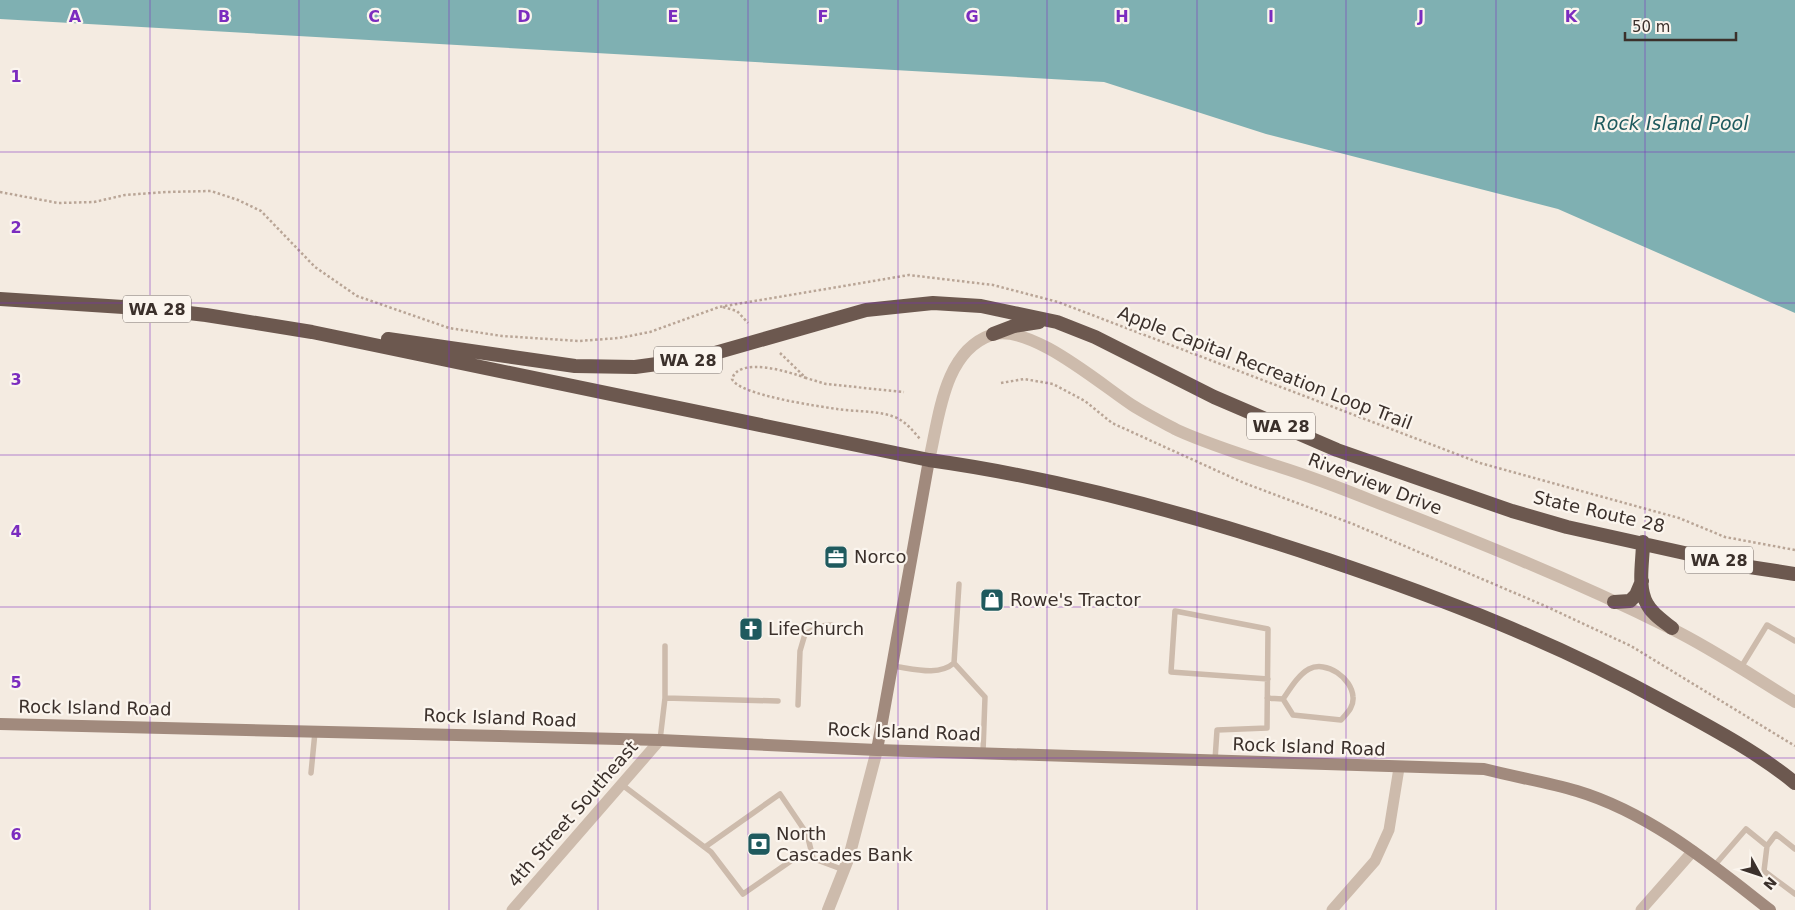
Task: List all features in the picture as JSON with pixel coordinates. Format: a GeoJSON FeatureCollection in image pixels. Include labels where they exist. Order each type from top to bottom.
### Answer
{"type":"FeatureCollection","features":[{"type":"Feature","properties":{"kind":"highway","name":"WA 28"},"geometry":{"type":"LineString","coordinates":[[0,299],[162,310],[312,332],[431,344],[575,366],[619,367],[649,366],[686,361],[845,315],[907,304],[948,303],[981,306],[1057,322]]}},
{"type":"Feature","properties":{"kind":"highway"},"geometry":{"type":"LineString","coordinates":[[993,334],[1028,323],[1057,322]]}},
{"type":"Feature","properties":{"kind":"highway","name":"State Route 28"},"geometry":{"type":"LineString","coordinates":[[1057,322],[1095,337],[1214,397],[1336,450],[1567,527],[1643,542],[1743,566],[1795,574]]}},
{"type":"Feature","properties":{"kind":"highway"},"geometry":{"type":"LineString","coordinates":[[312,332],[929,460],[983,468],[1131,500],[1270,540],[1413,589],[1540,639],[1621,678],[1718,733],[1794,782]]}},
{"type":"Feature","properties":{"kind":"highway"},"geometry":{"type":"LineString","coordinates":[[1643,542],[1642,580],[1647,606],[1672,628]]}},
{"type":"Feature","properties":{"kind":"highway"},"geometry":{"type":"LineString","coordinates":[[1614,602],[1625,602],[1633,598],[1642,580]]}},
{"type":"Feature","properties":{"kind":"main road"},"geometry":{"type":"LineString","coordinates":[[877,750],[929,460]]}},
{"type":"Feature","properties":{"kind":"main road","name":"Rock Island Road"},"geometry":{"type":"LineString","coordinates":[[0,724],[315,730],[660,740],[877,750],[983,752],[1399,768],[1484,769],[1578,791],[1640,818],[1693,851],[1770,910]]}},
{"type":"Feature","properties":{"kind":"street"},"geometry":{"type":"LineString","coordinates":[[929,460],[945,393],[954,371],[964,354],[974,345],[993,334]]}},
{"type":"Feature","properties":{"kind":"street","name":"Riverview Drive"},"geometry":{"type":"LineString","coordinates":[[993,334],[1021,336],[1038,342],[1134,406],[1193,436],[1373,500],[1516,557],[1672,628],[1795,702]]}},
{"type":"Feature","properties":{"kind":"street","name":"4th Street Southeast"},"geometry":{"type":"LineString","coordinates":[[512,910],[660,740]]}},
{"type":"Feature","properties":{"kind":"street"},"geometry":{"type":"LineString","coordinates":[[828,910],[844,870],[877,750]]}},
{"type":"Feature","properties":{"kind":"street"},"geometry":{"type":"LineString","coordinates":[[1332,910],[1375,861],[1389,830],[1399,768]]}},
{"type":"Feature","properties":{"kind":"street"},"geometry":{"type":"LineString","coordinates":[[1641,910],[1693,851]]}},
{"type":"Feature","properties":{"kind":"lane"},"geometry":{"type":"LineString","coordinates":[[892,666],[928,670],[948,669],[954,663],[959,584]]}},
{"type":"Feature","properties":{"kind":"lane"},"geometry":{"type":"LineString","coordinates":[[1215,760],[1217,730],[1267,728],[1268,679],[1268,629],[1174,611],[1171,672],[1268,679]]}},
{"type":"Feature","properties":{"kind":"lane"},"geometry":{"type":"LineString","coordinates":[[1740,669],[1767,625],[1795,641]]}},
{"type":"Feature","properties":{"kind":"lane"},"geometry":{"type":"LineString","coordinates":[[798,705],[800,651],[805,634],[820,626],[832,626]]}},
{"type":"Feature","properties":{"kind":"lane"},"geometry":{"type":"LineString","coordinates":[[660,740],[665,698],[665,646]]}},
{"type":"Feature","properties":{"kind":"lane"},"geometry":{"type":"LineString","coordinates":[[954,663],[985,696],[983,752]]}},
{"type":"Feature","properties":{"kind":"lane"},"geometry":{"type":"LineString","coordinates":[[1324,666],[1336,672],[1347,682],[1354,696],[1352,707],[1341,720],[1293,715],[1283,699],[1292,684],[1310,669],[1324,666]]}},
{"type":"Feature","properties":{"kind":"lane"},"geometry":{"type":"LineString","coordinates":[[665,698],[778,701]]}},
{"type":"Feature","properties":{"kind":"lane"},"geometry":{"type":"LineString","coordinates":[[1267,698],[1283,699]]}},
{"type":"Feature","properties":{"kind":"lane"},"geometry":{"type":"LineString","coordinates":[[311,773],[315,730]]}},
{"type":"Feature","properties":{"kind":"lane"},"geometry":{"type":"LineString","coordinates":[[621,784],[711,852],[743,894],[801,854],[844,870]]}},
{"type":"Feature","properties":{"kind":"lane"},"geometry":{"type":"LineString","coordinates":[[705,847],[780,794],[807,834],[814,858]]}},
{"type":"Feature","properties":{"kind":"lane"},"geometry":{"type":"LineString","coordinates":[[1714,866],[1746,829],[1767,846]]}},
{"type":"Feature","properties":{"kind":"lane"},"geometry":{"type":"LineString","coordinates":[[1795,849],[1776,834],[1767,846],[1764,871],[1795,894]]}},
{"type":"Feature","properties":{"kind":"path","name":"Apple Capital Recreation Loop Trail"},"geometry":{"type":"LineString","coordinates":[[0,192],[58,203],[94,202],[125,195],[166,192],[211,192],[229,197],[261,211],[315,268],[357,296],[448,328],[531,338],[579,340],[619,338],[650,332],[719,307],[909,275],[993,285],[1058,302],[1480,464],[1680,518],[1725,537],[1795,550]]}},
{"type":"Feature","properties":{"kind":"path"},"geometry":{"type":"LineString","coordinates":[[719,307],[737,311],[748,323]]}},
{"type":"Feature","properties":{"kind":"path"},"geometry":{"type":"LineString","coordinates":[[780,352],[806,378]]}},
{"type":"Feature","properties":{"kind":"path"},"geometry":{"type":"LineString","coordinates":[[904,392],[826,384],[766,367],[740,369],[735,372],[732,379],[739,387],[779,398],[837,409],[883,414],[897,418],[909,426],[921,440],[929,460]]}},
{"type":"Feature","properties":{"kind":"path"},"geometry":{"type":"LineString","coordinates":[[1001,382],[1024,379],[1053,384],[1086,401],[1112,423],[1236,479],[1345,521],[1552,609],[1631,646],[1795,746]]}},
{"type":"Feature","properties":{"kind":"water","name":"Rock Island Pool"},"geometry":{"type":"Polygon","coordinates":[[[0,0],[1795,0],[1795,313],[1558,209],[1266,134],[1104,82],[0,19],[0,0]]]}},
{"type":"Feature","properties":{"kind":"place","name":"Norco"},"geometry":{"type":"Point","coordinates":[836,557]}},
{"type":"Feature","properties":{"kind":"place","name":"Rowe's Tractor"},"geometry":{"type":"Point","coordinates":[992,600]}},
{"type":"Feature","properties":{"kind":"place","name":"LifeChurch"},"geometry":{"type":"Point","coordinates":[751,629]}},
{"type":"Feature","properties":{"kind":"place","name":"North Cascades Bank"},"geometry":{"type":"Point","coordinates":[759,844]}}]}
